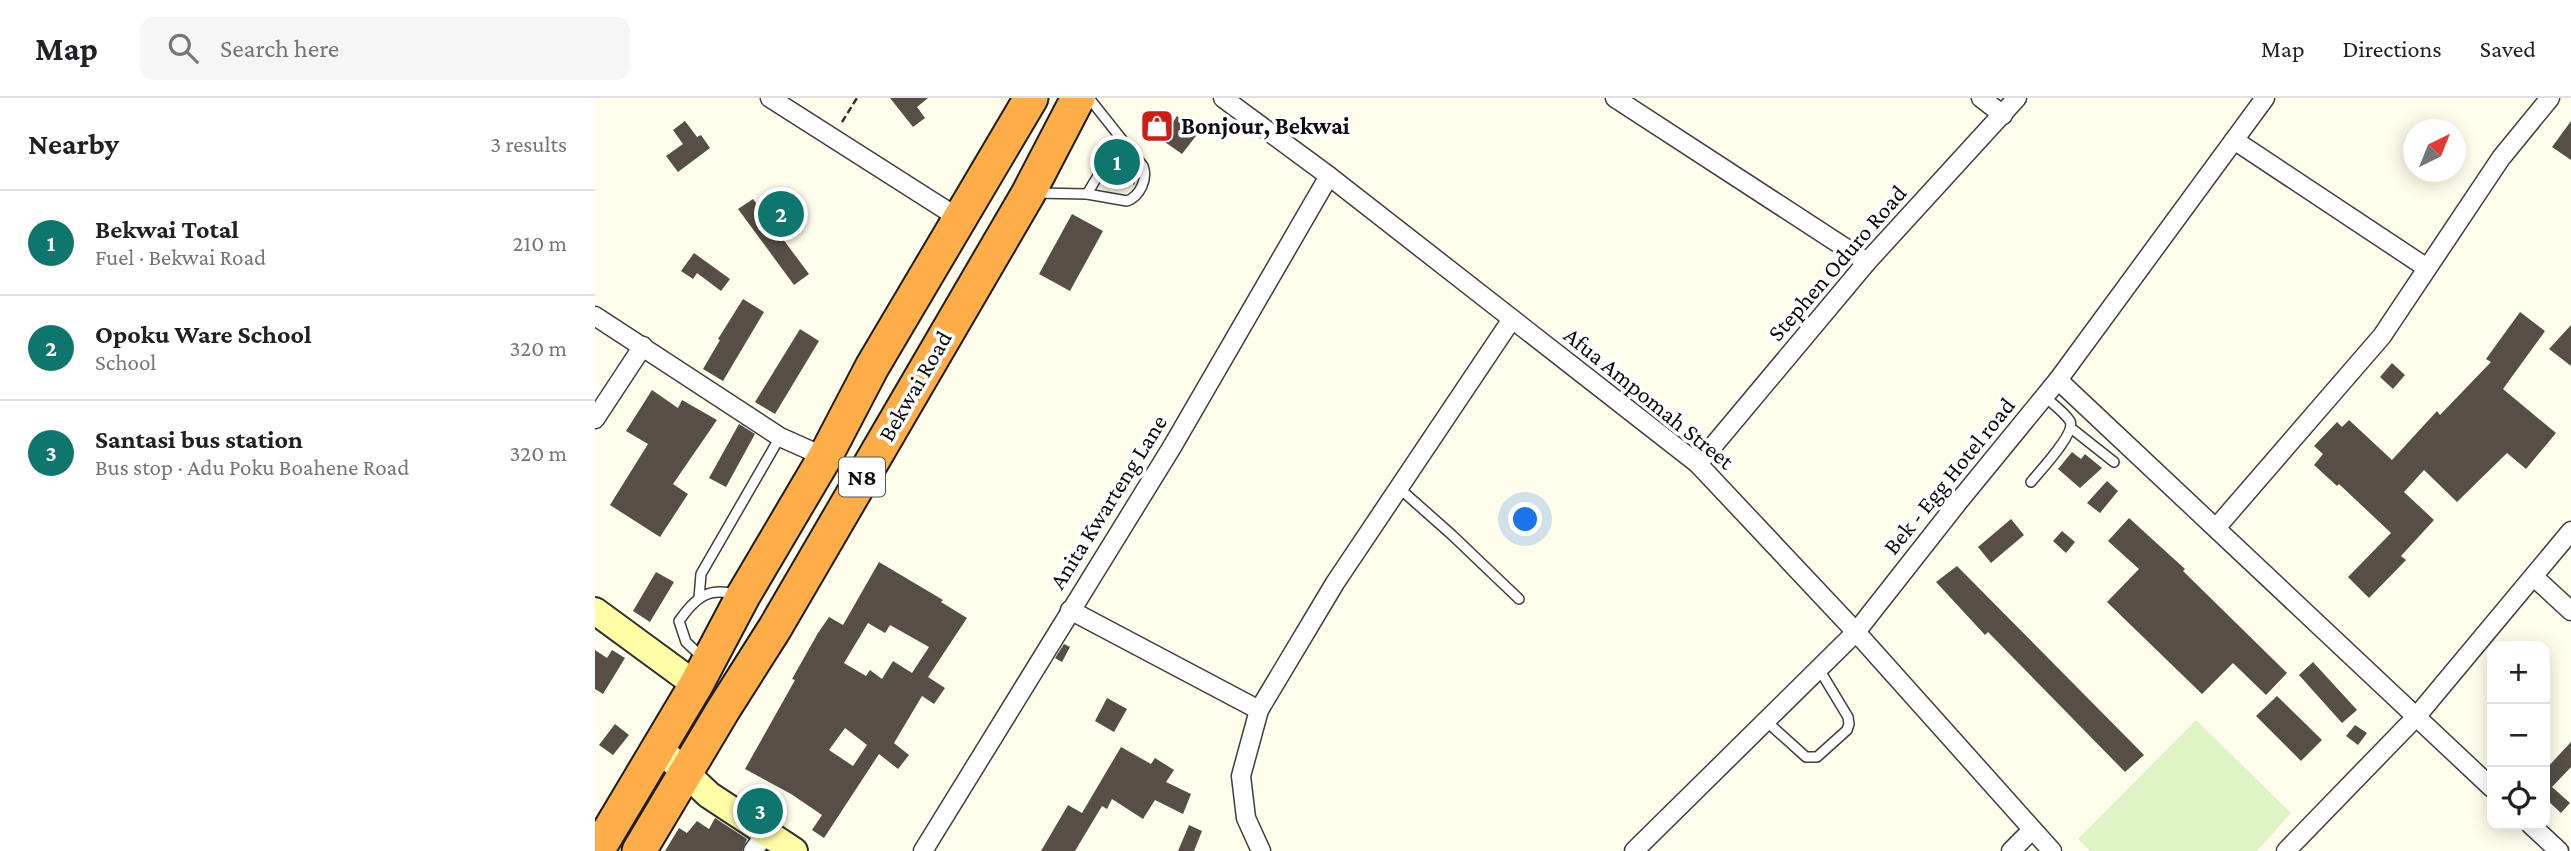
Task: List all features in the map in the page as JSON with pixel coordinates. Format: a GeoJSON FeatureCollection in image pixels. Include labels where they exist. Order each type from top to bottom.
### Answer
{"type":"FeatureCollection","features":[{"type":"Feature","properties":{"kind":"highway","name":"Bekwai Road"},"geometry":{"type":"LineString","coordinates":[[597,851],[702,674],[743,596],[825,457],[872,367],[1031,98]]}},
{"type":"Feature","properties":{"kind":"highway","name":"Bekwai Road"},"geometry":{"type":"LineString","coordinates":[[639,851],[775,628],[1028,194],[1078,98]]}},
{"type":"Feature","properties":{"kind":"highway"},"geometry":{"type":"LineString","coordinates":[[872,367],[911,393]]}},
{"type":"Feature","properties":{"kind":"street"},"geometry":{"type":"LineString","coordinates":[[770,98],[960,219]]}},
{"type":"Feature","properties":{"kind":"street","name":"Afua Ampomah Street"},"geometry":{"type":"LineString","coordinates":[[1223,98],[1329,176],[1698,464],[1856,632],[2052,851]]}},
{"type":"Feature","properties":{"kind":"street"},"geometry":{"type":"LineString","coordinates":[[1615,98],[1867,262]]}},
{"type":"Feature","properties":{"kind":"street"},"geometry":{"type":"LineString","coordinates":[[1981,98],[2003,115]]}},
{"type":"Feature","properties":{"kind":"street","name":"Stephen Oduro Road"},"geometry":{"type":"LineString","coordinates":[[1698,464],[1867,262],[2017,98]]}},
{"type":"Feature","properties":{"kind":"street","name":"Bek - Egg Hotel road"},"geometry":{"type":"LineString","coordinates":[[1634,851],[1856,632],[2045,397],[2265,98]]}},
{"type":"Feature","properties":{"kind":"street"},"geometry":{"type":"LineString","coordinates":[[2216,528],[2367,354],[2501,158],[2550,98]]}},
{"type":"Feature","properties":{"kind":"street"},"geometry":{"type":"LineString","coordinates":[[2234,140],[2427,268]]}},
{"type":"Feature","properties":{"kind":"street","name":"Anita Kwarteng Lane"},"geometry":{"type":"LineString","coordinates":[[923,851],[1172,447],[1329,176]]}},
{"type":"Feature","properties":{"kind":"street"},"geometry":{"type":"LineString","coordinates":[[595,316],[780,437],[825,457]]}},
{"type":"Feature","properties":{"kind":"street"},"geometry":{"type":"LineString","coordinates":[[1261,851],[1246,818],[1241,776],[1259,710],[1335,583],[1512,319]]}},
{"type":"Feature","properties":{"kind":"street"},"geometry":{"type":"LineString","coordinates":[[595,419],[643,346]]}},
{"type":"Feature","properties":{"kind":"street"},"geometry":{"type":"LineString","coordinates":[[2058,380],[2487,783]]}},
{"type":"Feature","properties":{"kind":"street"},"geometry":{"type":"LineString","coordinates":[[2286,851],[2416,717],[2571,531]]}},
{"type":"Feature","properties":{"kind":"street"},"geometry":{"type":"LineString","coordinates":[[2534,577],[2571,611]]}},
{"type":"Feature","properties":{"kind":"street"},"geometry":{"type":"LineString","coordinates":[[1070,610],[1259,710]]}},
{"type":"Feature","properties":{"kind":"street"},"geometry":{"type":"LineString","coordinates":[[595,611],[702,674]]}},
{"type":"Feature","properties":{"kind":"street"},"geometry":{"type":"LineString","coordinates":[[658,747],[760,842],[793,851]]}},
{"type":"Feature","properties":{"kind":"street"},"geometry":{"type":"LineString","coordinates":[[2011,851],[2032,830]]}},
{"type":"Feature","properties":{"kind":"street"},"geometry":{"type":"LineString","coordinates":[[2536,830],[2559,851]]}},
{"type":"Feature","properties":{"kind":"lane"},"geometry":{"type":"LineString","coordinates":[[1028,194],[1087,194],[1127,201],[1137,194],[1145,180],[1145,171],[1089,98]]}},
{"type":"Feature","properties":{"kind":"lane"},"geometry":{"type":"LineString","coordinates":[[1087,194],[1120,139]]}},
{"type":"Feature","properties":{"kind":"lane"},"geometry":{"type":"LineString","coordinates":[[2031,482],[2067,438],[2071,428],[2067,418],[2045,397]]}},
{"type":"Feature","properties":{"kind":"lane"},"geometry":{"type":"LineString","coordinates":[[2071,428],[2114,462]]}},
{"type":"Feature","properties":{"kind":"lane"},"geometry":{"type":"LineString","coordinates":[[699,598],[701,573],[780,437]]}},
{"type":"Feature","properties":{"kind":"lane"},"geometry":{"type":"LineString","coordinates":[[1399,488],[1519,599]]}},
{"type":"Feature","properties":{"kind":"lane"},"geometry":{"type":"LineString","coordinates":[[702,674],[686,642],[680,621],[693,601],[708,593],[726,591],[743,596]]}},
{"type":"Feature","properties":{"kind":"lane"},"geometry":{"type":"LineString","coordinates":[[1766,721],[1806,757],[1811,758],[1817,757],[1847,730],[1848,718],[1819,669]]}},
{"type":"Feature","properties":{"kind":"path"},"geometry":{"type":"LineString","coordinates":[[833,137],[857,98]]}},
{"type":"Feature","properties":{"kind":"green space"},"geometry":{"type":"Polygon","coordinates":[[[2196,720],[2291,813],[2257,851],[2090,851],[2078,839],[2196,720]]]}},
{"type":"Feature","properties":{"kind":"building"},"geometry":{"type":"Polygon","coordinates":[[[890,98],[928,98],[917,107],[925,118],[913,127],[890,98]]]}},
{"type":"Feature","properties":{"kind":"building"},"geometry":{"type":"Polygon","coordinates":[[[1153,112],[1171,125],[1177,116],[1199,132],[1182,154],[1142,126],[1153,112]]]}},
{"type":"Feature","properties":{"kind":"building"},"geometry":{"type":"Polygon","coordinates":[[[685,121],[697,137],[701,135],[710,148],[678,172],[666,156],[683,144],[673,130],[685,121]]]}},
{"type":"Feature","properties":{"kind":"building"},"geometry":{"type":"Polygon","coordinates":[[[2571,121],[2571,160],[2552,147],[2571,121]]]}},
{"type":"Feature","properties":{"kind":"building"},"geometry":{"type":"Polygon","coordinates":[[[1120,153],[1137,169],[1134,185],[1110,169],[1120,153]]]}},
{"type":"Feature","properties":{"kind":"building"},"geometry":{"type":"Polygon","coordinates":[[[753,199],[809,274],[794,285],[738,209],[753,199]]]}},
{"type":"Feature","properties":{"kind":"building"},"geometry":{"type":"Polygon","coordinates":[[[1072,214],[1103,231],[1070,291],[1039,274],[1072,214]]]}},
{"type":"Feature","properties":{"kind":"building"},"geometry":{"type":"Polygon","coordinates":[[[694,253],[730,279],[721,291],[697,273],[693,279],[681,271],[694,253]]]}},
{"type":"Feature","properties":{"kind":"building"},"geometry":{"type":"Polygon","coordinates":[[[743,299],[764,312],[723,381],[703,369],[743,299]]]}},
{"type":"Feature","properties":{"kind":"building"},"geometry":{"type":"Polygon","coordinates":[[[2520,312],[2545,331],[2503,389],[2556,433],[2526,469],[2507,453],[2457,502],[2424,470],[2404,492],[2434,520],[2401,556],[2406,560],[2369,598],[2348,577],[2391,533],[2339,484],[2337,486],[2314,465],[2323,454],[2314,446],[2337,422],[2342,427],[2349,420],[2392,460],[2437,411],[2440,415],[2491,362],[2486,359],[2520,312]]]}},
{"type":"Feature","properties":{"kind":"building"},"geometry":{"type":"Polygon","coordinates":[[[2571,325],[2571,366],[2549,349],[2571,325]]]}},
{"type":"Feature","properties":{"kind":"building"},"geometry":{"type":"Polygon","coordinates":[[[800,329],[819,341],[775,414],[755,402],[800,329]]]}},
{"type":"Feature","properties":{"kind":"building"},"geometry":{"type":"Polygon","coordinates":[[[2392,363],[2405,375],[2393,389],[2380,377],[2392,363]]]}},
{"type":"Feature","properties":{"kind":"building"},"geometry":{"type":"Polygon","coordinates":[[[652,390],[678,408],[682,400],[717,420],[673,484],[688,494],[660,537],[610,505],[648,444],[626,431],[652,390]]]}},
{"type":"Feature","properties":{"kind":"building"},"geometry":{"type":"Polygon","coordinates":[[[739,424],[755,434],[726,487],[709,478],[739,424]]]}},
{"type":"Feature","properties":{"kind":"building"},"geometry":{"type":"Polygon","coordinates":[[[2072,452],[2081,459],[2085,454],[2102,468],[2080,488],[2058,469],[2072,452]]]}},
{"type":"Feature","properties":{"kind":"building"},"geometry":{"type":"Polygon","coordinates":[[[2107,481],[2118,491],[2100,513],[2087,503],[2107,481]]]}},
{"type":"Feature","properties":{"kind":"building"},"geometry":{"type":"Polygon","coordinates":[[[2129,518],[2185,569],[2183,571],[2287,673],[2266,695],[2233,663],[2202,694],[2107,602],[2139,569],[2108,541],[2129,518]]]}},
{"type":"Feature","properties":{"kind":"building"},"geometry":{"type":"Polygon","coordinates":[[[2011,519],[2024,535],[1991,563],[1978,547],[2011,519]]]}},
{"type":"Feature","properties":{"kind":"building"},"geometry":{"type":"Polygon","coordinates":[[[2062,531],[2075,542],[2066,553],[2053,541],[2062,531]]]}},
{"type":"Feature","properties":{"kind":"building"},"geometry":{"type":"Polygon","coordinates":[[[879,562],[943,600],[941,602],[967,618],[928,677],[945,688],[934,704],[922,696],[894,743],[909,755],[898,769],[879,754],[824,838],[812,830],[822,815],[791,794],[745,769],[818,633],[829,617],[843,625],[879,562]],[[868,623],[844,663],[866,676],[870,670],[882,679],[893,661],[912,673],[929,647],[890,625],[885,633],[868,623]],[[845,728],[829,750],[853,766],[867,745],[845,728]]]}},
{"type":"Feature","properties":{"kind":"building"},"geometry":{"type":"Polygon","coordinates":[[[1957,566],[2144,755],[2125,772],[1988,632],[1985,635],[1936,582],[1957,566]]]}},
{"type":"Feature","properties":{"kind":"building"},"geometry":{"type":"Polygon","coordinates":[[[656,572],[674,582],[650,622],[633,611],[656,572]]]}},
{"type":"Feature","properties":{"kind":"building"},"geometry":{"type":"Polygon","coordinates":[[[1064,644],[1070,647],[1062,662],[1055,658],[1064,644]]]}},
{"type":"Feature","properties":{"kind":"building"},"geometry":{"type":"Polygon","coordinates":[[[595,650],[607,658],[612,650],[625,658],[603,694],[595,689],[595,650]]]}},
{"type":"Feature","properties":{"kind":"building"},"geometry":{"type":"Polygon","coordinates":[[[2313,662],[2357,710],[2342,723],[2299,675],[2313,662]]]}},
{"type":"Feature","properties":{"kind":"building"},"geometry":{"type":"Polygon","coordinates":[[[2277,696],[2322,740],[2301,761],[2256,716],[2277,696]]]}},
{"type":"Feature","properties":{"kind":"building"},"geometry":{"type":"Polygon","coordinates":[[[1107,698],[1127,709],[1114,732],[1095,721],[1107,698]]]}},
{"type":"Feature","properties":{"kind":"building"},"geometry":{"type":"Polygon","coordinates":[[[615,724],[629,735],[613,755],[599,745],[615,724]]]}},
{"type":"Feature","properties":{"kind":"building"},"geometry":{"type":"Polygon","coordinates":[[[2355,725],[2367,733],[2358,745],[2346,736],[2355,725]]]}},
{"type":"Feature","properties":{"kind":"building"},"geometry":{"type":"Polygon","coordinates":[[[2571,742],[2571,767],[2552,787],[2570,803],[2561,813],[2550,803],[2550,765],[2571,742]]]}},
{"type":"Feature","properties":{"kind":"building"},"geometry":{"type":"Polygon","coordinates":[[[1121,747],[1151,764],[1155,758],[1174,770],[1166,782],[1191,794],[1183,814],[1155,800],[1143,819],[1112,799],[1107,809],[1102,806],[1075,851],[1041,851],[1068,805],[1082,813],[1121,747]]]}},
{"type":"Feature","properties":{"kind":"building"},"geometry":{"type":"Polygon","coordinates":[[[715,818],[747,839],[742,851],[665,851],[679,828],[687,833],[697,821],[709,829],[715,818]]]}},
{"type":"Feature","properties":{"kind":"building"},"geometry":{"type":"Polygon","coordinates":[[[1189,825],[1202,831],[1194,851],[1178,851],[1189,825]]]}},
{"type":"Feature","properties":{"kind":"place","name":"Bonjour, Bekwai"},"geometry":{"type":"Point","coordinates":[1157,126]}},
{"type":"Feature","properties":{"kind":"place","name":"Bekwai Total"},"geometry":{"type":"Point","coordinates":[1117,162]}},
{"type":"Feature","properties":{"kind":"place","name":"Opoku Ware School"},"geometry":{"type":"Point","coordinates":[781,214]}},
{"type":"Feature","properties":{"kind":"place","name":"Santasi bus station"},"geometry":{"type":"Point","coordinates":[760,811]}}]}
